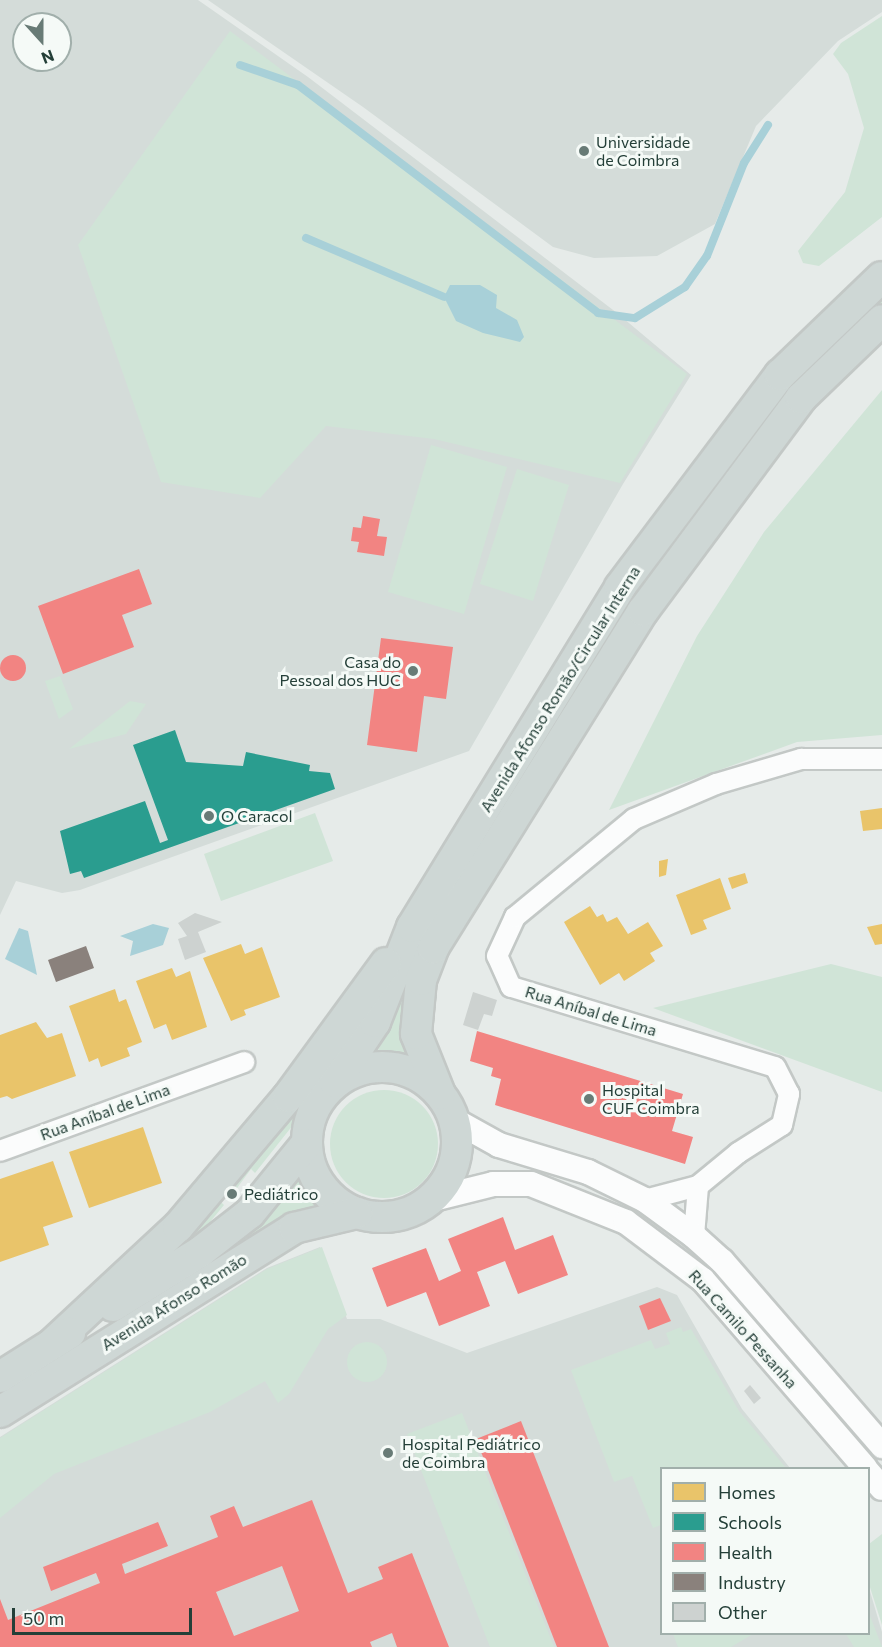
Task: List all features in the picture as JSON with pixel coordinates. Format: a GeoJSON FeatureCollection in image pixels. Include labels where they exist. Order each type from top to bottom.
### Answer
{"type":"FeatureCollection","features":[{"type":"Feature","properties":{"kind":"main road","name":"Avenida Afonso Romão/Circular Interna"},"geometry":{"type":"LineString","coordinates":[[335,1082],[375,1022],[412,927],[620,588],[780,375],[882,278]]}},
{"type":"Feature","properties":{"kind":"main road","name":"Avenida Afonso Romão/Circular Interna"},"geometry":{"type":"LineString","coordinates":[[440,1094],[416,1034],[421,980],[433,948],[643,611],[801,398],[882,320]]}},
{"type":"Feature","properties":{"kind":"main road"},"geometry":{"type":"LineString","coordinates":[[53,1343],[178,1227],[288,1097],[412,927]]}},
{"type":"Feature","properties":{"kind":"main road"},"geometry":{"type":"LineString","coordinates":[[367,1069],[402,1069],[423,1078],[440,1094],[454,1120],[457,1142],[454,1164],[444,1184],[429,1200],[407,1213],[390,1216],[357,1213],[327,1194],[309,1162],[306,1144],[309,1120],[319,1100],[335,1082],[367,1069]]}},
{"type":"Feature","properties":{"kind":"main road","name":"Avenida Afonso Romão"},"geometry":{"type":"LineString","coordinates":[[0,1377],[200,1252],[250,1213],[306,1144]]}},
{"type":"Feature","properties":{"kind":"main road","name":"Avenida Afonso Romão"},"geometry":{"type":"LineString","coordinates":[[0,1412],[294,1228],[357,1213]]}},
{"type":"Feature","properties":{"kind":"street","name":"Rua Aníbal de Lima"},"geometry":{"type":"LineString","coordinates":[[698,1186],[738,1153],[782,1125],[789,1094],[775,1067],[512,987],[497,956],[515,917],[634,819],[716,784],[801,759],[882,759]]}},
{"type":"Feature","properties":{"kind":"street","name":"Rua Aníbal de Lima"},"geometry":{"type":"LineString","coordinates":[[0,1150],[244,1062]]}},
{"type":"Feature","properties":{"kind":"street","name":"Rua Camilo Pessanha"},"geometry":{"type":"LineString","coordinates":[[454,1120],[499,1145],[588,1172],[645,1200],[694,1236],[722,1261],[882,1446]]}},
{"type":"Feature","properties":{"kind":"street","name":"Rua Camilo Pessanha"},"geometry":{"type":"LineString","coordinates":[[429,1200],[493,1184],[531,1184],[626,1222],[702,1280],[864,1467]]}},
{"type":"Feature","properties":{"kind":"street"},"geometry":{"type":"LineString","coordinates":[[645,1200],[698,1186],[694,1236]]}},
{"type":"Feature","properties":{"kind":"street"},"geometry":{"type":"LineString","coordinates":[[870,1474],[882,1488]]}},
{"type":"Feature","properties":{"kind":"shaded area"},"geometry":{"type":"Polygon","coordinates":[[[0,0],[198,0],[308,77],[617,313],[691,375],[623,484],[469,751],[80,890],[62,893],[16,881],[0,915],[0,0]]]}},
{"type":"Feature","properties":{"kind":"shaded area","name":"Universidade de Coimbra"},"geometry":{"type":"Polygon","coordinates":[[[208,0],[882,0],[882,12],[838,41],[756,126],[715,224],[657,256],[594,258],[553,247],[363,107],[208,0]]]}},
{"type":"Feature","properties":{"kind":"shaded area","name":"Hospital Pediátrico de Coimbra"},"geometry":{"type":"Polygon","coordinates":[[[320,1247],[347,1319],[380,1319],[467,1353],[657,1287],[677,1295],[742,1409],[789,1467],[660,1467],[660,1635],[870,1635],[870,1591],[882,1632],[882,1647],[0,1647],[0,1437],[267,1268],[320,1247]]]}},
{"type":"Feature","properties":{"kind":"green space"},"geometry":{"type":"Polygon","coordinates":[[[882,16],[882,217],[819,266],[803,263],[798,251],[845,192],[864,128],[848,74],[833,54],[841,43],[882,16]]]}},
{"type":"Feature","properties":{"kind":"green space"},"geometry":{"type":"Polygon","coordinates":[[[230,31],[687,374],[620,483],[434,439],[326,426],[260,498],[161,482],[78,245],[230,31]]]}},
{"type":"Feature","properties":{"kind":"green space"},"geometry":{"type":"Polygon","coordinates":[[[882,298],[882,308],[805,382],[419,960],[410,1055],[377,1052],[392,1023],[417,948],[626,611],[758,427],[805,371],[882,298]]]}},
{"type":"Feature","properties":{"kind":"green space"},"geometry":{"type":"Polygon","coordinates":[[[882,390],[882,735],[797,742],[609,810],[697,636],[764,532],[882,390]]]}},
{"type":"Feature","properties":{"kind":"green space"},"geometry":{"type":"Polygon","coordinates":[[[431,445],[507,467],[464,614],[388,592],[431,445]]]}},
{"type":"Feature","properties":{"kind":"green space"},"geometry":{"type":"Polygon","coordinates":[[[517,469],[569,485],[533,601],[480,584],[517,469]]]}},
{"type":"Feature","properties":{"kind":"green space"},"geometry":{"type":"Polygon","coordinates":[[[60,676],[73,709],[59,719],[45,681],[60,676]]]}},
{"type":"Feature","properties":{"kind":"green space"},"geometry":{"type":"Polygon","coordinates":[[[130,701],[146,704],[126,734],[69,749],[130,701]]]}},
{"type":"Feature","properties":{"kind":"green space"},"geometry":{"type":"Polygon","coordinates":[[[315,813],[333,861],[221,901],[204,854],[315,813]]]}},
{"type":"Feature","properties":{"kind":"green space"},"geometry":{"type":"Polygon","coordinates":[[[831,964],[882,977],[882,1092],[653,1008],[831,964]]]}},
{"type":"Feature","properties":{"kind":"green space"},"geometry":{"type":"Polygon","coordinates":[[[342,1056],[312,1087],[297,1120],[255,1173],[251,1169],[237,1188],[232,1184],[219,1200],[224,1205],[196,1239],[187,1227],[333,1057],[342,1056]]]}},
{"type":"Feature","properties":{"kind":"green space"},"geometry":{"type":"Polygon","coordinates":[[[384,1090],[405,1094],[422,1106],[434,1123],[438,1144],[434,1165],[422,1182],[405,1194],[384,1198],[363,1194],[346,1182],[334,1165],[330,1144],[334,1123],[346,1106],[363,1094],[384,1090]]]}},
{"type":"Feature","properties":{"kind":"green space"},"geometry":{"type":"Polygon","coordinates":[[[297,1176],[316,1207],[289,1216],[216,1261],[212,1256],[297,1176]]]}},
{"type":"Feature","properties":{"kind":"green space"},"geometry":{"type":"Polygon","coordinates":[[[322,1247],[347,1315],[328,1329],[289,1394],[278,1403],[265,1381],[210,1412],[54,1474],[0,1518],[0,1438],[267,1269],[322,1247]]]}},
{"type":"Feature","properties":{"kind":"green space"},"geometry":{"type":"Polygon","coordinates":[[[681,1327],[683,1332],[691,1329],[739,1411],[785,1467],[660,1467],[660,1525],[653,1528],[632,1476],[614,1482],[571,1370],[651,1340],[655,1349],[670,1344],[666,1333],[681,1327]]]}},
{"type":"Feature","properties":{"kind":"green space"},"geometry":{"type":"Polygon","coordinates":[[[367,1342],[381,1348],[387,1362],[381,1376],[367,1382],[353,1376],[347,1362],[353,1348],[367,1342]]]}},
{"type":"Feature","properties":{"kind":"green space"},"geometry":{"type":"Polygon","coordinates":[[[462,1413],[554,1647],[490,1647],[407,1434],[462,1413]]]}},
{"type":"Feature","properties":{"kind":"green space"},"geometry":{"type":"Polygon","coordinates":[[[882,1534],[882,1625],[870,1587],[870,1543],[882,1534]]]}},
{"type":"Feature","properties":{"kind":"green space"},"geometry":{"type":"Polygon","coordinates":[[[870,1616],[882,1647],[854,1647],[847,1635],[870,1635],[870,1616]]]}},
{"type":"Feature","properties":{"kind":"green space"},"geometry":{"type":"Polygon","coordinates":[[[673,1635],[751,1635],[731,1647],[678,1647],[673,1635]]]}},
{"type":"Feature","properties":{"kind":"water"},"geometry":{"type":"Polygon","coordinates":[[[450,285],[480,285],[497,295],[496,308],[517,320],[524,337],[520,342],[483,333],[456,321],[444,297],[450,285]]]}},
{"type":"Feature","properties":{"kind":"water"},"geometry":{"type":"Polygon","coordinates":[[[153,924],[169,928],[163,945],[130,956],[133,941],[120,936],[153,924]]]}},
{"type":"Feature","properties":{"kind":"water"},"geometry":{"type":"Polygon","coordinates":[[[19,928],[28,931],[37,975],[5,959],[19,928]]]}},
{"type":"Feature","properties":{"kind":"building: Homes"},"geometry":{"type":"Polygon","coordinates":[[[882,808],[882,829],[863,831],[860,811],[882,808]]]}},
{"type":"Feature","properties":{"kind":"building: Homes"},"geometry":{"type":"Polygon","coordinates":[[[668,859],[666,875],[659,877],[659,861],[668,859]]]}},
{"type":"Feature","properties":{"kind":"building: Homes"},"geometry":{"type":"Polygon","coordinates":[[[745,873],[748,883],[732,889],[728,878],[745,873]]]}},
{"type":"Feature","properties":{"kind":"building: Homes"},"geometry":{"type":"Polygon","coordinates":[[[720,878],[731,909],[703,920],[707,929],[691,935],[676,895],[720,878]]]}},
{"type":"Feature","properties":{"kind":"building: Homes"},"geometry":{"type":"Polygon","coordinates":[[[590,906],[597,917],[603,914],[607,922],[617,917],[628,934],[648,922],[663,946],[650,953],[655,961],[624,981],[619,973],[600,985],[564,922],[590,906]]]}},
{"type":"Feature","properties":{"kind":"building: Homes"},"geometry":{"type":"Polygon","coordinates":[[[882,924],[882,944],[875,945],[867,927],[882,924]]]}},
{"type":"Feature","properties":{"kind":"building: Homes"},"geometry":{"type":"Polygon","coordinates":[[[241,944],[245,954],[262,947],[280,997],[244,1010],[246,1015],[231,1021],[203,958],[241,944]]]}},
{"type":"Feature","properties":{"kind":"building: Homes"},"geometry":{"type":"Polygon","coordinates":[[[172,968],[176,977],[190,971],[207,1027],[172,1040],[166,1024],[154,1029],[136,981],[172,968]]]}},
{"type":"Feature","properties":{"kind":"building: Homes"},"geometry":{"type":"Polygon","coordinates":[[[115,989],[119,1002],[126,999],[142,1042],[127,1048],[130,1056],[101,1067],[98,1058],[89,1062],[69,1006],[115,989]]]}},
{"type":"Feature","properties":{"kind":"building: Homes"},"geometry":{"type":"Polygon","coordinates":[[[36,1022],[47,1038],[62,1033],[76,1076],[12,1099],[7,1096],[0,1098],[0,1035],[36,1022]]]}},
{"type":"Feature","properties":{"kind":"building: Homes"},"geometry":{"type":"Polygon","coordinates":[[[143,1127],[162,1183],[89,1208],[69,1152],[143,1127]]]}},
{"type":"Feature","properties":{"kind":"building: Homes"},"geometry":{"type":"Polygon","coordinates":[[[53,1161],[73,1217],[43,1227],[49,1245],[0,1262],[0,1179],[53,1161]]]}},
{"type":"Feature","properties":{"kind":"building: Schools","name":"O Caracol"},"geometry":{"type":"Polygon","coordinates":[[[175,730],[186,762],[243,766],[246,752],[310,765],[309,771],[330,773],[335,789],[84,878],[81,871],[70,874],[60,831],[145,801],[160,843],[168,840],[133,745],[175,730]]]}},
{"type":"Feature","properties":{"kind":"building: Health"},"geometry":{"type":"Polygon","coordinates":[[[363,516],[380,519],[377,536],[387,537],[384,556],[357,552],[359,542],[351,541],[353,527],[361,528],[363,516]]]}},
{"type":"Feature","properties":{"kind":"building: Health"},"geometry":{"type":"Polygon","coordinates":[[[139,569],[152,604],[122,615],[134,647],[63,674],[38,606],[139,569]]]}},
{"type":"Feature","properties":{"kind":"building: Health","name":"Casa do Pessoal dos HUC"},"geometry":{"type":"Polygon","coordinates":[[[381,638],[453,647],[446,699],[424,696],[417,752],[367,745],[381,638]]]}},
{"type":"Feature","properties":{"kind":"building: Health"},"geometry":{"type":"Polygon","coordinates":[[[13,655],[22,659],[26,668],[22,677],[13,681],[4,677],[0,668],[4,659],[13,655]]]}},
{"type":"Feature","properties":{"kind":"building: Health","name":"Hospital CUF Coimbra"},"geometry":{"type":"Polygon","coordinates":[[[477,1031],[683,1094],[672,1131],[693,1137],[685,1164],[495,1105],[501,1079],[491,1076],[493,1068],[470,1061],[477,1031]]]}},
{"type":"Feature","properties":{"kind":"building: Health"},"geometry":{"type":"Polygon","coordinates":[[[503,1217],[515,1250],[553,1235],[568,1275],[518,1294],[505,1261],[477,1272],[490,1306],[439,1326],[426,1292],[387,1307],[372,1268],[426,1248],[439,1281],[461,1271],[448,1239],[503,1217]]]}},
{"type":"Feature","properties":{"kind":"building: Health"},"geometry":{"type":"Polygon","coordinates":[[[660,1298],[671,1321],[648,1330],[639,1306],[660,1298]]]}},
{"type":"Feature","properties":{"kind":"building: Health"},"geometry":{"type":"Polygon","coordinates":[[[521,1421],[609,1647],[557,1647],[476,1439],[521,1421]]]}},
{"type":"Feature","properties":{"kind":"building: Health"},"geometry":{"type":"Polygon","coordinates":[[[312,1500],[348,1593],[383,1579],[378,1567],[412,1553],[449,1647],[397,1647],[392,1633],[370,1642],[372,1647],[0,1647],[0,1599],[8,1620],[100,1583],[96,1573],[51,1591],[43,1567],[158,1522],[168,1546],[122,1564],[125,1574],[218,1537],[210,1516],[234,1506],[243,1527],[312,1500]],[[282,1566],[216,1592],[234,1636],[299,1611],[282,1566]]]}},
{"type":"Feature","properties":{"kind":"building: Industry"},"geometry":{"type":"Polygon","coordinates":[[[86,946],[94,968],[56,982],[48,960],[86,946]]]}},
{"type":"Feature","properties":{"kind":"building: Other"},"geometry":{"type":"Polygon","coordinates":[[[195,913],[222,922],[198,932],[206,952],[185,960],[178,939],[187,936],[178,923],[195,913]]]}},
{"type":"Feature","properties":{"kind":"building: Other"},"geometry":{"type":"Polygon","coordinates":[[[473,992],[497,1000],[492,1016],[484,1014],[478,1030],[463,1025],[473,992]]]}},
{"type":"Feature","properties":{"kind":"building: Other"},"geometry":{"type":"Polygon","coordinates":[[[750,1385],[761,1398],[754,1404],[744,1391],[750,1385]]]}},
{"type":"Feature","properties":{"kind":"waterway"},"geometry":{"type":"LineString","coordinates":[[240,65],[298,85],[598,313],[635,318],[685,287],[707,256],[744,163],[768,125]]}},
{"type":"Feature","properties":{"kind":"waterway"},"geometry":{"type":"LineString","coordinates":[[306,238],[444,297]]}},
{"type":"Feature","properties":{"kind":"place","name":"Universidade de Coimbra"},"geometry":{"type":"Point","coordinates":[584,151]}},
{"type":"Feature","properties":{"kind":"place","name":"Casa do Pessoal dos HUC"},"geometry":{"type":"Point","coordinates":[413,671]}},
{"type":"Feature","properties":{"kind":"place","name":"O Caracol"},"geometry":{"type":"Point","coordinates":[209,816]}},
{"type":"Feature","properties":{"kind":"place","name":"Hospital CUF Coimbra"},"geometry":{"type":"Point","coordinates":[589,1099]}},
{"type":"Feature","properties":{"kind":"place","name":"Pediátrico"},"geometry":{"type":"Point","coordinates":[232,1194]}},
{"type":"Feature","properties":{"kind":"place","name":"Hospital Pediátrico de Coimbra"},"geometry":{"type":"Point","coordinates":[388,1453]}}]}
